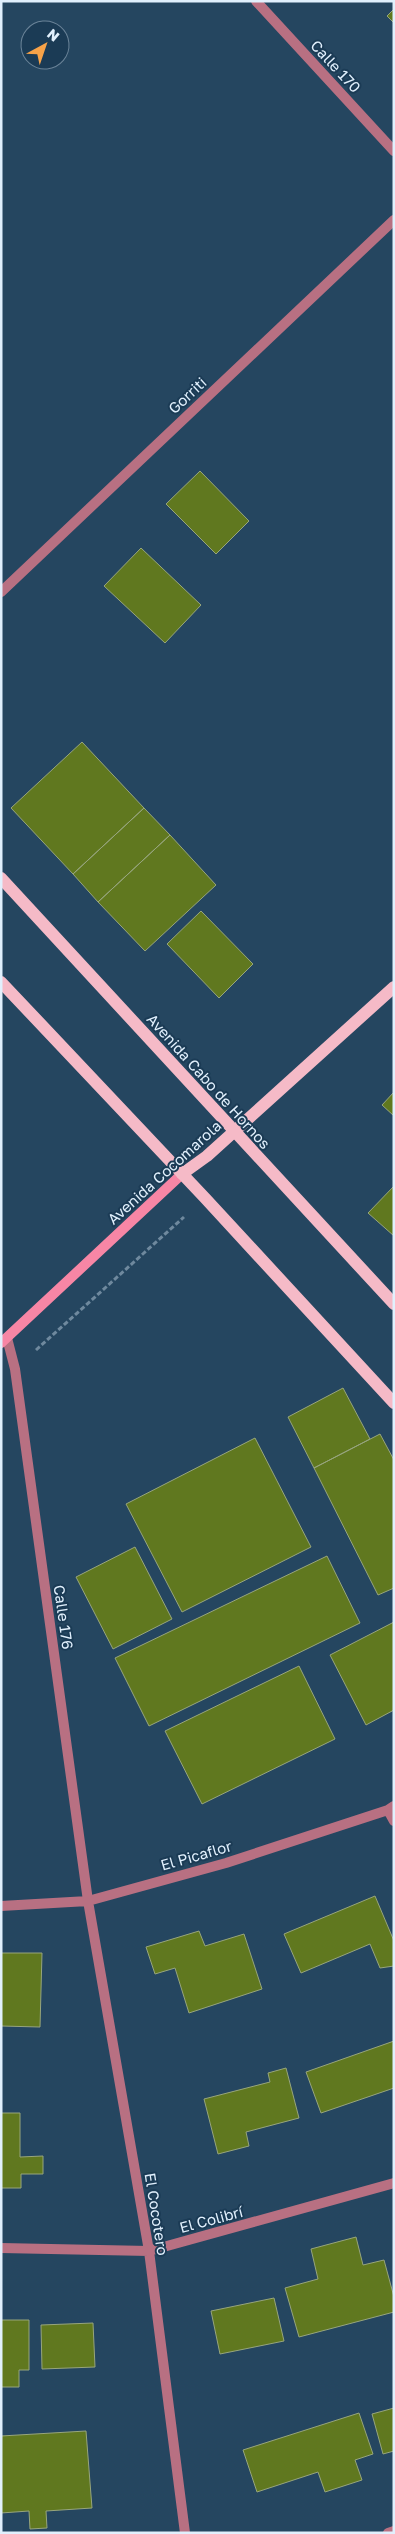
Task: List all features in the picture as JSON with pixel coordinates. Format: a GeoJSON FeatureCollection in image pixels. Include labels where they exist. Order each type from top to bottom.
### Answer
{"type":"FeatureCollection","features":[{"type":"Feature","properties":{"kind":"main road","name":"Avenida Cabo de Hornos"},"geometry":{"type":"LineString","coordinates":[[1,878],[394,1304]]}},
{"type":"Feature","properties":{"kind":"main road"},"geometry":{"type":"LineString","coordinates":[[1,982],[205,1198],[394,1403]]}},
{"type":"Feature","properties":{"kind":"main road","name":"Avenida Cocomarola"},"geometry":{"type":"LineString","coordinates":[[4,1341],[182,1174],[197,1165],[394,987]]}},
{"type":"Feature","properties":{"kind":"street","name":"Calle 170"},"geometry":{"type":"LineString","coordinates":[[256,1],[394,151]]}},
{"type":"Feature","properties":{"kind":"street","name":"Gorriti"},"geometry":{"type":"LineString","coordinates":[[1,592],[394,220]]}},
{"type":"Feature","properties":{"kind":"street","name":"Calle 176"},"geometry":{"type":"LineString","coordinates":[[4,1341],[15,1369],[88,1901]]}},
{"type":"Feature","properties":{"kind":"street","name":"El Picaflor"},"geometry":{"type":"LineString","coordinates":[[1,1906],[88,1901],[226,1863],[391,1808]]}},
{"type":"Feature","properties":{"kind":"street"},"geometry":{"type":"LineString","coordinates":[[391,1808],[394,1821]]}},
{"type":"Feature","properties":{"kind":"street","name":"El Cocotero"},"geometry":{"type":"LineString","coordinates":[[88,1901],[149,2251],[185,2533]]}},
{"type":"Feature","properties":{"kind":"street","name":"El Colibrí"},"geometry":{"type":"LineString","coordinates":[[1,2248],[149,2251],[394,2183]]}},
{"type":"Feature","properties":{"kind":"street"},"geometry":{"type":"LineString","coordinates":[[388,2533],[394,2531]]}},
{"type":"Feature","properties":{"kind":"path"},"geometry":{"type":"LineString","coordinates":[[15,1369],[205,1198]]}},
{"type":"Feature","properties":{"kind":"building"},"geometry":{"type":"Polygon","coordinates":[[[394,9],[394,23],[387,16],[394,9]]]}},
{"type":"Feature","properties":{"kind":"building"},"geometry":{"type":"Polygon","coordinates":[[[200,471],[249,521],[216,554],[166,504],[200,471]]]}},
{"type":"Feature","properties":{"kind":"building"},"geometry":{"type":"Polygon","coordinates":[[[141,548],[201,605],[165,643],[104,586],[141,548]]]}},
{"type":"Feature","properties":{"kind":"building"},"geometry":{"type":"Polygon","coordinates":[[[82,742],[144,808],[73,874],[11,808],[82,742]]]}},
{"type":"Feature","properties":{"kind":"building"},"geometry":{"type":"Polygon","coordinates":[[[144,808],[170,835],[98,902],[73,874],[144,808]]]}},
{"type":"Feature","properties":{"kind":"building"},"geometry":{"type":"Polygon","coordinates":[[[170,835],[216,885],[145,951],[98,902],[170,835]]]}},
{"type":"Feature","properties":{"kind":"building"},"geometry":{"type":"Polygon","coordinates":[[[201,911],[253,964],[219,998],[167,944],[201,911]]]}},
{"type":"Feature","properties":{"kind":"building"},"geometry":{"type":"Polygon","coordinates":[[[394,1092],[394,1116],[382,1105],[394,1092]]]}},
{"type":"Feature","properties":{"kind":"building"},"geometry":{"type":"Polygon","coordinates":[[[394,1186],[394,1236],[368,1213],[394,1186]]]}},
{"type":"Feature","properties":{"kind":"building"},"geometry":{"type":"Polygon","coordinates":[[[343,1388],[370,1439],[314,1468],[288,1417],[343,1388]]]}},
{"type":"Feature","properties":{"kind":"building"},"geometry":{"type":"Polygon","coordinates":[[[380,1434],[394,1460],[394,1588],[378,1595],[314,1468],[380,1434]]]}},
{"type":"Feature","properties":{"kind":"building"},"geometry":{"type":"Polygon","coordinates":[[[255,1438],[311,1547],[182,1612],[126,1504],[255,1438]]]}},
{"type":"Feature","properties":{"kind":"building"},"geometry":{"type":"Polygon","coordinates":[[[135,1547],[172,1619],[113,1649],[76,1577],[135,1547]]]}},
{"type":"Feature","properties":{"kind":"building"},"geometry":{"type":"Polygon","coordinates":[[[327,1556],[360,1623],[149,1726],[115,1658],[327,1556]]]}},
{"type":"Feature","properties":{"kind":"building"},"geometry":{"type":"Polygon","coordinates":[[[394,1622],[394,1710],[366,1725],[330,1655],[394,1622]]]}},
{"type":"Feature","properties":{"kind":"building"},"geometry":{"type":"Polygon","coordinates":[[[299,1666],[335,1739],[202,1804],[165,1731],[299,1666]]]}},
{"type":"Feature","properties":{"kind":"building"},"geometry":{"type":"Polygon","coordinates":[[[375,1896],[394,1941],[394,1966],[380,1968],[370,1944],[301,1973],[284,1934],[375,1896]]]}},
{"type":"Feature","properties":{"kind":"building"},"geometry":{"type":"Polygon","coordinates":[[[199,1931],[205,1946],[244,1934],[262,1989],[189,2013],[175,1968],[155,1974],[146,1947],[199,1931]]]}},
{"type":"Feature","properties":{"kind":"building"},"geometry":{"type":"Polygon","coordinates":[[[1,1953],[42,1953],[40,2027],[1,2026],[1,1953]]]}},
{"type":"Feature","properties":{"kind":"building"},"geometry":{"type":"Polygon","coordinates":[[[394,2041],[394,2088],[321,2113],[306,2072],[394,2041]]]}},
{"type":"Feature","properties":{"kind":"building"},"geometry":{"type":"Polygon","coordinates":[[[286,2068],[299,2118],[246,2132],[249,2146],[218,2154],[204,2099],[270,2082],[268,2073],[286,2068]]]}},
{"type":"Feature","properties":{"kind":"building"},"geometry":{"type":"Polygon","coordinates":[[[1,2113],[20,2113],[20,2157],[43,2156],[43,2174],[21,2174],[21,2188],[1,2188],[1,2113]]]}},
{"type":"Feature","properties":{"kind":"building"},"geometry":{"type":"Polygon","coordinates":[[[356,2237],[363,2265],[384,2260],[394,2297],[394,2312],[299,2337],[285,2288],[318,2279],[311,2249],[356,2237]]]}},
{"type":"Feature","properties":{"kind":"building"},"geometry":{"type":"Polygon","coordinates":[[[274,2298],[284,2341],[220,2354],[211,2311],[274,2298]]]}},
{"type":"Feature","properties":{"kind":"building"},"geometry":{"type":"Polygon","coordinates":[[[1,2320],[29,2320],[29,2370],[19,2370],[19,2387],[1,2387],[1,2320]]]}},
{"type":"Feature","properties":{"kind":"building"},"geometry":{"type":"Polygon","coordinates":[[[93,2323],[95,2367],[42,2369],[41,2325],[93,2323]]]}},
{"type":"Feature","properties":{"kind":"building"},"geometry":{"type":"Polygon","coordinates":[[[394,2408],[394,2451],[383,2454],[372,2414],[394,2408]]]}},
{"type":"Feature","properties":{"kind":"building"},"geometry":{"type":"Polygon","coordinates":[[[359,2413],[373,2454],[355,2460],[362,2480],[325,2492],[318,2472],[257,2492],[243,2450],[359,2413]]]}},
{"type":"Feature","properties":{"kind":"building"},"geometry":{"type":"Polygon","coordinates":[[[86,2431],[92,2508],[46,2511],[47,2528],[30,2529],[29,2511],[1,2513],[1,2436],[86,2431]]]}}]}
